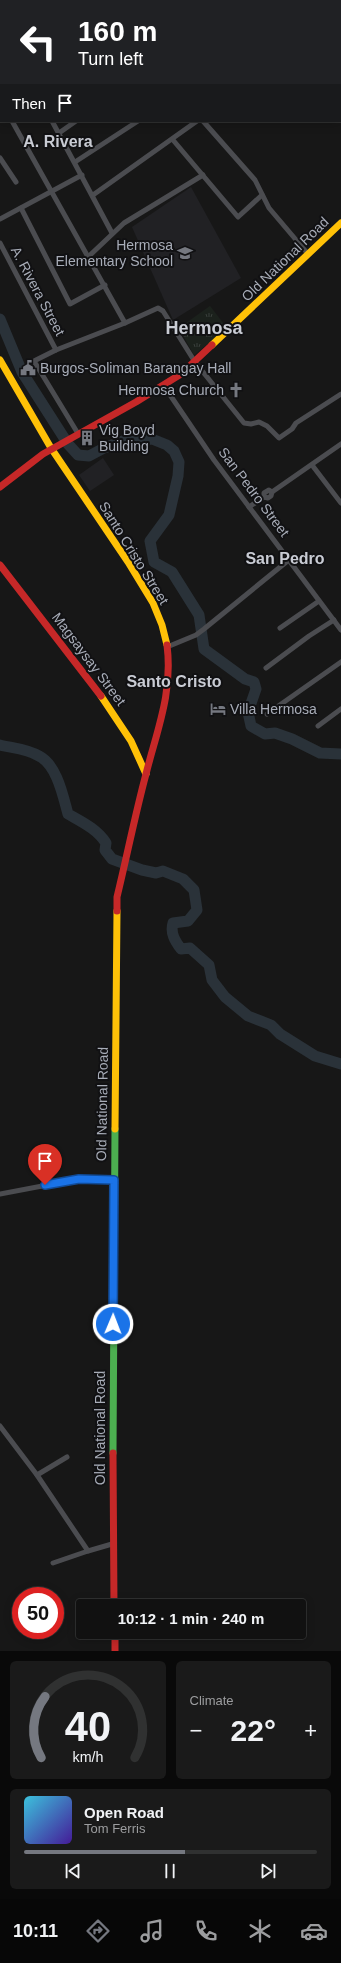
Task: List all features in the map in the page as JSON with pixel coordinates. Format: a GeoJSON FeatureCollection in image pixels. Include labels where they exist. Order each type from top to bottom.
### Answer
{"type":"FeatureCollection","features":[{"type":"Feature","properties":{"kind":"main road","name":"Old National Road"},"geometry":{"type":"LineString","coordinates":[[51,448],[77,432],[164,386],[195,362],[341,223]]}},
{"type":"Feature","properties":{"kind":"main road","name":"Santo Cristo Street"},"geometry":{"type":"LineString","coordinates":[[0,360],[51,448],[128,562],[153,603],[162,625],[167,647],[168,692],[146,774]]}},
{"type":"Feature","properties":{"kind":"main road"},"geometry":{"type":"LineString","coordinates":[[0,487],[19,470],[51,448]]}},
{"type":"Feature","properties":{"kind":"main road","name":"Magsaysay Street"},"geometry":{"type":"LineString","coordinates":[[0,565],[7,576],[64,646],[131,737],[146,774]]}},
{"type":"Feature","properties":{"kind":"main road","name":"Old National Road"},"geometry":{"type":"LineString","coordinates":[[114,1599],[112,1544],[116,915],[118,885],[146,774]]}},
{"type":"Feature","properties":{"kind":"main road"},"geometry":{"type":"LineString","coordinates":[[114,1639],[115,1651]]}},
{"type":"Feature","properties":{"kind":"street"},"geometry":{"type":"LineString","coordinates":[[13,122],[125,323]]}},
{"type":"Feature","properties":{"kind":"street"},"geometry":{"type":"LineString","coordinates":[[53,122],[112,233]]}},
{"type":"Feature","properties":{"kind":"street"},"geometry":{"type":"LineString","coordinates":[[59,133],[75,122]]}},
{"type":"Feature","properties":{"kind":"street"},"geometry":{"type":"LineString","coordinates":[[75,162],[136,122]]}},
{"type":"Feature","properties":{"kind":"street"},"geometry":{"type":"LineString","coordinates":[[93,195],[173,140],[196,122]]}},
{"type":"Feature","properties":{"kind":"street"},"geometry":{"type":"LineString","coordinates":[[204,122],[255,180],[269,208],[308,254]]}},
{"type":"Feature","properties":{"kind":"street"},"geometry":{"type":"LineString","coordinates":[[173,140],[238,217],[262,195]]}},
{"type":"Feature","properties":{"kind":"street"},"geometry":{"type":"LineString","coordinates":[[0,158],[16,182]]}},
{"type":"Feature","properties":{"kind":"street"},"geometry":{"type":"LineString","coordinates":[[0,219],[82,175]]}},
{"type":"Feature","properties":{"kind":"street"},"geometry":{"type":"LineString","coordinates":[[88,257],[124,223],[203,175]]}},
{"type":"Feature","properties":{"kind":"street"},"geometry":{"type":"LineString","coordinates":[[21,208],[70,304],[105,285]]}},
{"type":"Feature","properties":{"kind":"street","name":"A. Rivera Street"},"geometry":{"type":"LineString","coordinates":[[0,243],[56,350]]}},
{"type":"Feature","properties":{"kind":"street"},"geometry":{"type":"LineString","coordinates":[[77,432],[34,361],[56,350],[160,308],[195,362],[244,423],[251,424],[259,422],[268,426],[279,438],[292,429],[296,423],[341,394]]}},
{"type":"Feature","properties":{"kind":"street","name":"San Pedro Street"},"geometry":{"type":"LineString","coordinates":[[164,386],[214,460],[341,630]]}},
{"type":"Feature","properties":{"kind":"street"},"geometry":{"type":"LineString","coordinates":[[250,507],[264,496],[264,493],[269,490],[272,492],[340,446]]}},
{"type":"Feature","properties":{"kind":"street"},"geometry":{"type":"LineString","coordinates":[[312,464],[341,503]]}},
{"type":"Feature","properties":{"kind":"street"},"geometry":{"type":"LineString","coordinates":[[167,647],[196,635],[290,560]]}},
{"type":"Feature","properties":{"kind":"street"},"geometry":{"type":"LineString","coordinates":[[280,628],[319,601]]}},
{"type":"Feature","properties":{"kind":"street"},"geometry":{"type":"LineString","coordinates":[[266,668],[309,636],[334,620]]}},
{"type":"Feature","properties":{"kind":"street"},"geometry":{"type":"LineString","coordinates":[[267,714],[341,662]]}},
{"type":"Feature","properties":{"kind":"street"},"geometry":{"type":"LineString","coordinates":[[318,726],[341,709]]}},
{"type":"Feature","properties":{"kind":"street"},"geometry":{"type":"LineString","coordinates":[[0,1194],[79,1179],[114,1180]]}},
{"type":"Feature","properties":{"kind":"street"},"geometry":{"type":"LineString","coordinates":[[0,1426],[37,1475],[88,1551]]}},
{"type":"Feature","properties":{"kind":"street"},"geometry":{"type":"LineString","coordinates":[[37,1475],[67,1457]]}},
{"type":"Feature","properties":{"kind":"street"},"geometry":{"type":"LineString","coordinates":[[53,1563],[112,1544]]}},
{"type":"Feature","properties":{"kind":"shaded area","name":"Hermosa Elementary School"},"geometry":{"type":"Polygon","coordinates":[[[191,187],[241,278],[173,320],[132,227],[191,187]]]}},
{"type":"Feature","properties":{"kind":"shaded area"},"geometry":{"type":"Polygon","coordinates":[[[103,458],[114,475],[90,491],[79,475],[103,458]]]}},
{"type":"Feature","properties":{"kind":"green space"},"geometry":{"type":"Polygon","coordinates":[[[210,306],[227,328],[194,355],[179,328],[210,306]]]}},
{"type":"Feature","properties":{"kind":"waterway"},"geometry":{"type":"LineString","coordinates":[[0,319],[22,372],[68,444],[78,455],[89,456],[104,448],[123,441],[130,442],[152,439],[167,445],[174,451],[179,462],[178,476],[169,515],[150,541],[154,562],[172,572],[199,615],[204,649],[245,679],[254,682],[256,689],[248,712],[251,726],[265,734],[275,733],[292,739],[320,753],[341,754]]}},
{"type":"Feature","properties":{"kind":"waterway"},"geometry":{"type":"LineString","coordinates":[[0,745],[30,752],[45,760],[55,774],[68,814],[89,826],[102,838],[106,843],[105,850],[112,859],[142,870],[156,873],[163,871],[183,879],[194,890],[197,910],[188,921],[173,923],[173,934],[181,949],[190,948],[209,965],[212,980],[225,997],[248,1016],[271,1025],[280,1034],[315,1056],[341,1064]]}},
{"type":"Feature","properties":{"kind":"traffic: fast"},"geometry":{"type":"LineString","coordinates":[[113,1453],[115,1129]]}},
{"type":"Feature","properties":{"kind":"traffic: slow"},"geometry":{"type":"LineString","coordinates":[[212,345],[341,223]]}},
{"type":"Feature","properties":{"kind":"traffic: slow"},"geometry":{"type":"LineString","coordinates":[[0,360],[51,448],[128,562],[153,603],[162,625],[167,645]]}},
{"type":"Feature","properties":{"kind":"traffic: slow"},"geometry":{"type":"LineString","coordinates":[[101,696],[131,741],[146,774]]}},
{"type":"Feature","properties":{"kind":"traffic: slow"},"geometry":{"type":"LineString","coordinates":[[115,1129],[117,911]]}},
{"type":"Feature","properties":{"kind":"traffic: jam"},"geometry":{"type":"LineString","coordinates":[[0,487],[43,454],[136,402],[181,374],[212,345]]}},
{"type":"Feature","properties":{"kind":"traffic: jam"},"geometry":{"type":"LineString","coordinates":[[0,565],[101,696]]}},
{"type":"Feature","properties":{"kind":"traffic: jam"},"geometry":{"type":"LineString","coordinates":[[117,911],[117,897],[138,805],[163,711],[168,679],[167,645]]}},
{"type":"Feature","properties":{"kind":"traffic: jam"},"geometry":{"type":"LineString","coordinates":[[113,1453],[114,1599]]}},
{"type":"Feature","properties":{"kind":"traffic: jam"},"geometry":{"type":"LineString","coordinates":[[115,1639],[115,1651]]}},
{"type":"Feature","properties":{"kind":"place","name":"Hermosa Elementary School"},"geometry":{"type":"Point","coordinates":[185,253]}},
{"type":"Feature","properties":{"kind":"place","name":"Burgos-Soliman Barangay Hall"},"geometry":{"type":"Point","coordinates":[28,368]}},
{"type":"Feature","properties":{"kind":"place","name":"Hermosa Church"},"geometry":{"type":"Point","coordinates":[236,390]}},
{"type":"Feature","properties":{"kind":"place","name":"Vig Boyd Building"},"geometry":{"type":"Point","coordinates":[87,438]}},
{"type":"Feature","properties":{"kind":"place","name":"Villa Hermosa"},"geometry":{"type":"Point","coordinates":[218,709]}},
{"type":"Feature","properties":{"kind":"district","name":"A. Rivera"},"geometry":{"type":"Point","coordinates":[58,141]}},
{"type":"Feature","properties":{"kind":"district","name":"Hermosa"},"geometry":{"type":"Point","coordinates":[204,328]}},
{"type":"Feature","properties":{"kind":"district","name":"San Pedro"},"geometry":{"type":"Point","coordinates":[285,558]}},
{"type":"Feature","properties":{"kind":"district","name":"Santo Cristo"},"geometry":{"type":"Point","coordinates":[174,681]}},
{"type":"Feature","properties":{"kind":"route"},"geometry":{"type":"LineString","coordinates":[[45,1185],[79,1179],[114,1180],[113,1324]]}}]}
